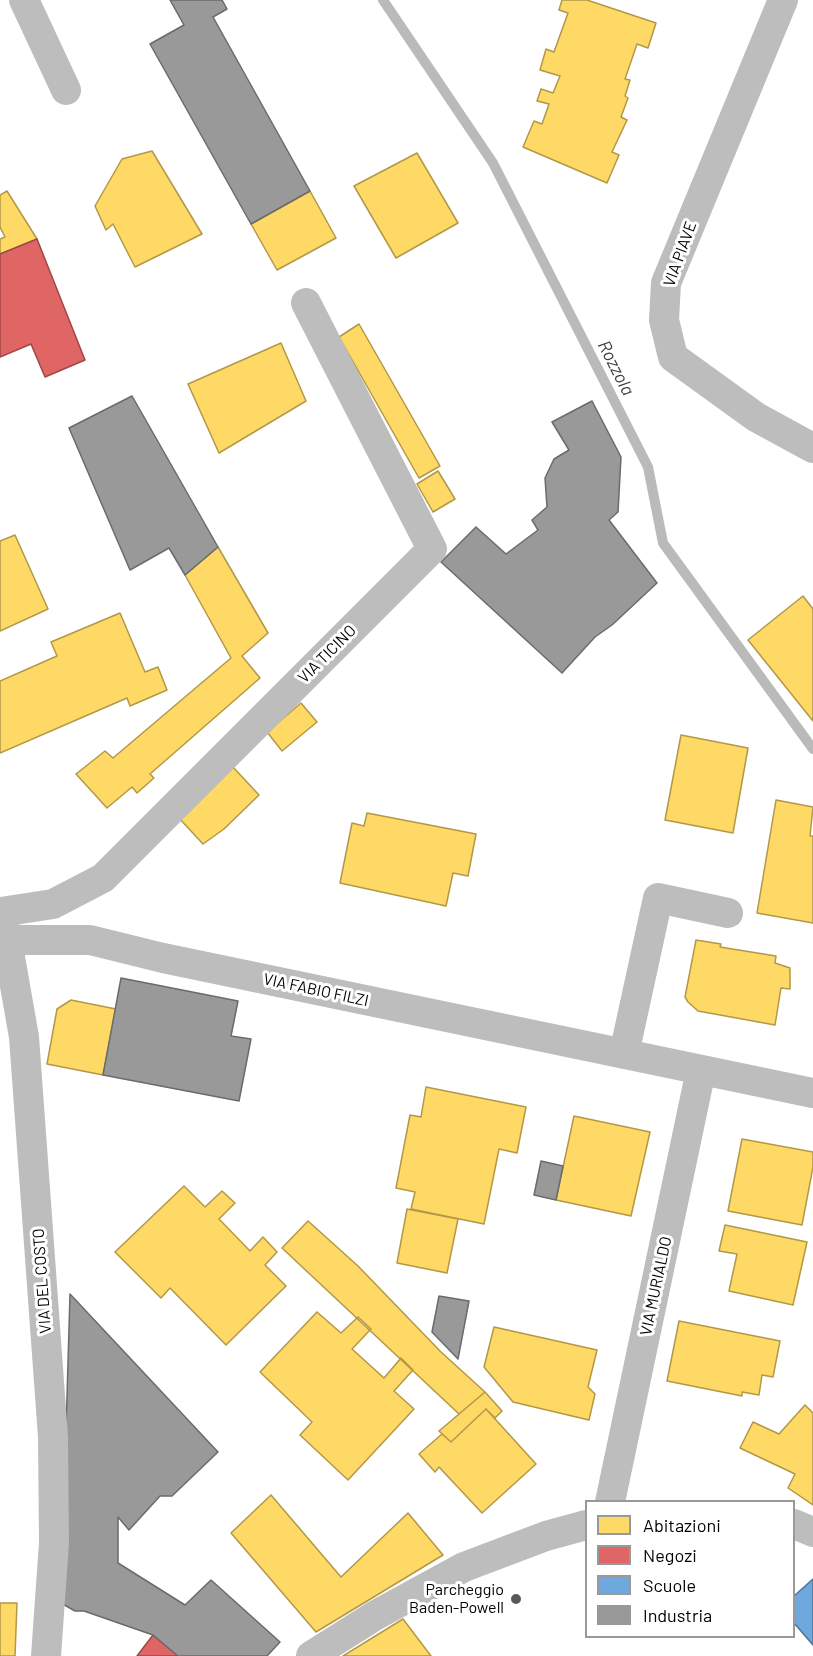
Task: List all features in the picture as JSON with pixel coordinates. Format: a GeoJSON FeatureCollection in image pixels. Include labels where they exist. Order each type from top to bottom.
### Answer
{"type":"FeatureCollection","features":[{"type":"Feature","properties":{"kind":"street"},"geometry":{"type":"LineString","coordinates":[[24,0],[66,90]]}},
{"type":"Feature","properties":{"kind":"street","name":"VIA PIAVE"},"geometry":{"type":"LineString","coordinates":[[783,0],[666,283],[664,320],[673,357],[756,417],[813,448]]}},
{"type":"Feature","properties":{"kind":"street","name":"VIA TICINO"},"geometry":{"type":"LineString","coordinates":[[4,938],[52,904],[103,878],[432,549],[306,303]]}},
{"type":"Feature","properties":{"kind":"street"},"geometry":{"type":"LineString","coordinates":[[624,1054],[658,898],[728,913]]}},
{"type":"Feature","properties":{"kind":"street","name":"VIA FABIO FILZI"},"geometry":{"type":"LineString","coordinates":[[4,938],[90,940],[163,958],[813,1093]]}},
{"type":"Feature","properties":{"kind":"street","name":"VIA DEL COSTO"},"geometry":{"type":"LineString","coordinates":[[4,938],[24,1037],[52,1437],[54,1543],[46,1656]]}},
{"type":"Feature","properties":{"kind":"street","name":"VIA MURIALDO"},"geometry":{"type":"LineString","coordinates":[[610,1500],[702,1070]]}},
{"type":"Feature","properties":{"kind":"street"},"geometry":{"type":"LineString","coordinates":[[795,1524],[813,1532]]}},
{"type":"Feature","properties":{"kind":"street"},"geometry":{"type":"LineString","coordinates":[[311,1656],[376,1615],[464,1567],[546,1536],[585,1525]]}},
{"type":"Feature","properties":{"kind":"building: Abitazioni"},"geometry":{"type":"Polygon","coordinates":[[[562,0],[587,0],[656,23],[648,48],[637,44],[625,79],[630,80],[625,96],[628,98],[621,117],[627,120],[612,152],[619,155],[607,183],[523,147],[534,121],[542,124],[549,104],[537,101],[541,89],[553,93],[560,76],[540,70],[546,49],[554,52],[568,13],[559,10],[562,0]]]}},
{"type":"Feature","properties":{"kind":"building: Abitazioni"},"geometry":{"type":"Polygon","coordinates":[[[152,151],[202,234],[135,267],[113,224],[106,230],[95,206],[122,159],[152,151]]]}},
{"type":"Feature","properties":{"kind":"building: Abitazioni"},"geometry":{"type":"Polygon","coordinates":[[[417,153],[458,223],[396,258],[354,186],[417,153]]]}},
{"type":"Feature","properties":{"kind":"building: Abitazioni"},"geometry":{"type":"Polygon","coordinates":[[[7,191],[37,239],[0,254],[0,239],[5,237],[0,227],[0,195],[7,191]]]}},
{"type":"Feature","properties":{"kind":"building: Abitazioni"},"geometry":{"type":"Polygon","coordinates":[[[310,191],[336,238],[277,270],[251,224],[310,191]]]}},
{"type":"Feature","properties":{"kind":"building: Abitazioni"},"geometry":{"type":"Polygon","coordinates":[[[359,324],[440,466],[419,478],[339,337],[359,324]]]}},
{"type":"Feature","properties":{"kind":"building: Abitazioni"},"geometry":{"type":"Polygon","coordinates":[[[281,343],[306,401],[219,453],[188,384],[281,343]]]}},
{"type":"Feature","properties":{"kind":"building: Abitazioni"},"geometry":{"type":"Polygon","coordinates":[[[438,471],[455,499],[433,512],[417,484],[438,471]]]}},
{"type":"Feature","properties":{"kind":"building: Abitazioni"},"geometry":{"type":"Polygon","coordinates":[[[15,535],[48,609],[0,631],[0,541],[15,535]]]}},
{"type":"Feature","properties":{"kind":"building: Abitazioni"},"geometry":{"type":"Polygon","coordinates":[[[218,547],[268,633],[242,656],[260,678],[150,774],[154,778],[137,793],[132,787],[107,808],[76,774],[105,751],[113,758],[231,658],[185,575],[218,547]]]}},
{"type":"Feature","properties":{"kind":"building: Abitazioni"},"geometry":{"type":"Polygon","coordinates":[[[803,596],[813,609],[813,721],[748,640],[803,596]]]}},
{"type":"Feature","properties":{"kind":"building: Abitazioni"},"geometry":{"type":"Polygon","coordinates":[[[120,613],[145,672],[158,667],[167,690],[130,706],[127,698],[0,753],[0,681],[57,656],[51,642],[120,613]]]}},
{"type":"Feature","properties":{"kind":"building: Abitazioni"},"geometry":{"type":"Polygon","coordinates":[[[301,703],[317,722],[282,751],[267,732],[301,703]]]}},
{"type":"Feature","properties":{"kind":"building: Abitazioni"},"geometry":{"type":"Polygon","coordinates":[[[681,735],[748,748],[733,833],[665,820],[681,735]]]}},
{"type":"Feature","properties":{"kind":"building: Abitazioni"},"geometry":{"type":"Polygon","coordinates":[[[232,766],[259,795],[224,829],[203,844],[178,817],[232,766]]]}},
{"type":"Feature","properties":{"kind":"building: Abitazioni"},"geometry":{"type":"Polygon","coordinates":[[[776,800],[813,807],[810,836],[813,836],[813,923],[757,913],[776,800]]]}},
{"type":"Feature","properties":{"kind":"building: Abitazioni"},"geometry":{"type":"Polygon","coordinates":[[[367,813],[476,834],[468,876],[453,873],[446,906],[340,883],[352,823],[364,826],[367,813]]]}},
{"type":"Feature","properties":{"kind":"building: Abitazioni"},"geometry":{"type":"Polygon","coordinates":[[[696,940],[721,944],[720,947],[776,956],[775,963],[790,968],[790,989],[781,988],[775,1025],[698,1011],[688,1002],[685,997],[696,940]]]}},
{"type":"Feature","properties":{"kind":"building: Abitazioni"},"geometry":{"type":"Polygon","coordinates":[[[71,1000],[116,1009],[103,1075],[47,1064],[57,1009],[71,1000]]]}},
{"type":"Feature","properties":{"kind":"building: Abitazioni"},"geometry":{"type":"Polygon","coordinates":[[[426,1087],[526,1107],[517,1153],[499,1149],[484,1224],[411,1209],[415,1192],[396,1188],[410,1115],[421,1117],[426,1087]]]}},
{"type":"Feature","properties":{"kind":"building: Abitazioni"},"geometry":{"type":"Polygon","coordinates":[[[574,1116],[650,1132],[631,1216],[556,1200],[574,1116]]]}},
{"type":"Feature","properties":{"kind":"building: Abitazioni"},"geometry":{"type":"Polygon","coordinates":[[[742,1139],[813,1152],[813,1167],[802,1225],[728,1211],[742,1139]]]}},
{"type":"Feature","properties":{"kind":"building: Abitazioni"},"geometry":{"type":"Polygon","coordinates":[[[184,1186],[205,1207],[222,1191],[235,1203],[219,1219],[250,1251],[263,1237],[277,1252],[265,1265],[286,1286],[226,1345],[170,1288],[161,1298],[115,1252],[184,1186]]]}},
{"type":"Feature","properties":{"kind":"building: Abitazioni"},"geometry":{"type":"Polygon","coordinates":[[[407,1209],[458,1219],[447,1273],[397,1263],[407,1209]]]}},
{"type":"Feature","properties":{"kind":"building: Abitazioni"},"geometry":{"type":"Polygon","coordinates":[[[308,1221],[358,1266],[441,1352],[485,1392],[459,1414],[282,1248],[308,1221]]]}},
{"type":"Feature","properties":{"kind":"building: Abitazioni"},"geometry":{"type":"Polygon","coordinates":[[[725,1225],[807,1242],[793,1305],[729,1291],[737,1254],[719,1251],[725,1225]]]}},
{"type":"Feature","properties":{"kind":"building: Abitazioni"},"geometry":{"type":"Polygon","coordinates":[[[317,1312],[341,1333],[358,1317],[371,1329],[352,1349],[384,1378],[401,1358],[413,1370],[394,1391],[414,1409],[348,1480],[300,1435],[312,1422],[260,1372],[317,1312]]]}},
{"type":"Feature","properties":{"kind":"building: Abitazioni"},"geometry":{"type":"Polygon","coordinates":[[[679,1321],[780,1341],[773,1377],[762,1375],[759,1395],[742,1392],[742,1396],[667,1381],[679,1321]]]}},
{"type":"Feature","properties":{"kind":"building: Abitazioni"},"geometry":{"type":"Polygon","coordinates":[[[494,1327],[597,1350],[588,1387],[595,1394],[589,1420],[513,1402],[484,1367],[494,1327]]]}},
{"type":"Feature","properties":{"kind":"building: Abitazioni"},"geometry":{"type":"Polygon","coordinates":[[[485,1392],[502,1411],[495,1418],[486,1409],[451,1442],[439,1431],[485,1392]]]}},
{"type":"Feature","properties":{"kind":"building: Abitazioni"},"geometry":{"type":"Polygon","coordinates":[[[805,1405],[813,1413],[813,1505],[788,1488],[795,1474],[740,1448],[753,1422],[779,1434],[805,1405]]]}},
{"type":"Feature","properties":{"kind":"building: Abitazioni"},"geometry":{"type":"Polygon","coordinates":[[[486,1409],[536,1464],[482,1513],[439,1467],[435,1472],[419,1454],[442,1434],[451,1442],[486,1409]]]}},
{"type":"Feature","properties":{"kind":"building: Abitazioni"},"geometry":{"type":"Polygon","coordinates":[[[271,1495],[341,1577],[408,1513],[443,1555],[316,1632],[231,1533],[271,1495]]]}},
{"type":"Feature","properties":{"kind":"building: Abitazioni"},"geometry":{"type":"Polygon","coordinates":[[[0,1603],[17,1603],[15,1656],[0,1656],[0,1603]]]}},
{"type":"Feature","properties":{"kind":"building: Abitazioni"},"geometry":{"type":"Polygon","coordinates":[[[403,1619],[431,1656],[343,1656],[403,1619]]]}},
{"type":"Feature","properties":{"kind":"building: Negozi"},"geometry":{"type":"Polygon","coordinates":[[[37,239],[85,360],[45,377],[31,344],[0,357],[0,254],[37,239]]]}},
{"type":"Feature","properties":{"kind":"building: Negozi"},"geometry":{"type":"Polygon","coordinates":[[[153,1635],[178,1656],[137,1656],[153,1635]]]}},
{"type":"Feature","properties":{"kind":"building: Scuole"},"geometry":{"type":"Polygon","coordinates":[[[813,1579],[813,1645],[795,1624],[795,1595],[813,1579]]]}},
{"type":"Feature","properties":{"kind":"building: Industria"},"geometry":{"type":"Polygon","coordinates":[[[170,0],[222,0],[227,9],[213,17],[310,191],[251,224],[150,44],[184,25],[170,0]]]}},
{"type":"Feature","properties":{"kind":"building: Industria"},"geometry":{"type":"Polygon","coordinates":[[[132,396],[218,547],[185,575],[169,548],[130,570],[69,428],[132,396]]]}},
{"type":"Feature","properties":{"kind":"building: Industria"},"geometry":{"type":"Polygon","coordinates":[[[592,401],[621,457],[618,512],[609,520],[657,583],[612,625],[595,637],[562,673],[441,562],[476,527],[506,554],[538,530],[532,520],[547,507],[545,478],[554,459],[569,450],[552,422],[592,401]]]}},
{"type":"Feature","properties":{"kind":"building: Industria"},"geometry":{"type":"Polygon","coordinates":[[[121,978],[238,1001],[231,1036],[251,1039],[239,1101],[103,1075],[121,978]]]}},
{"type":"Feature","properties":{"kind":"building: Industria"},"geometry":{"type":"Polygon","coordinates":[[[541,1161],[563,1166],[556,1200],[534,1195],[541,1161]]]}},
{"type":"Feature","properties":{"kind":"building: Industria"},"geometry":{"type":"Polygon","coordinates":[[[70,1294],[218,1452],[172,1496],[160,1496],[129,1530],[118,1517],[118,1563],[185,1605],[211,1580],[280,1642],[267,1656],[178,1656],[153,1635],[84,1611],[75,1611],[61,1603],[70,1294]]]}},
{"type":"Feature","properties":{"kind":"building: Industria"},"geometry":{"type":"Polygon","coordinates":[[[439,1296],[469,1301],[458,1359],[432,1332],[439,1296]]]}},
{"type":"Feature","properties":{"kind":"waterway","name":"Rozzola"},"geometry":{"type":"LineString","coordinates":[[383,0],[493,163],[648,467],[663,543],[813,749]]}},
{"type":"Feature","properties":{"kind":"place","name":"Parcheggio Baden-Powell"},"geometry":{"type":"Point","coordinates":[516,1599]}}]}
